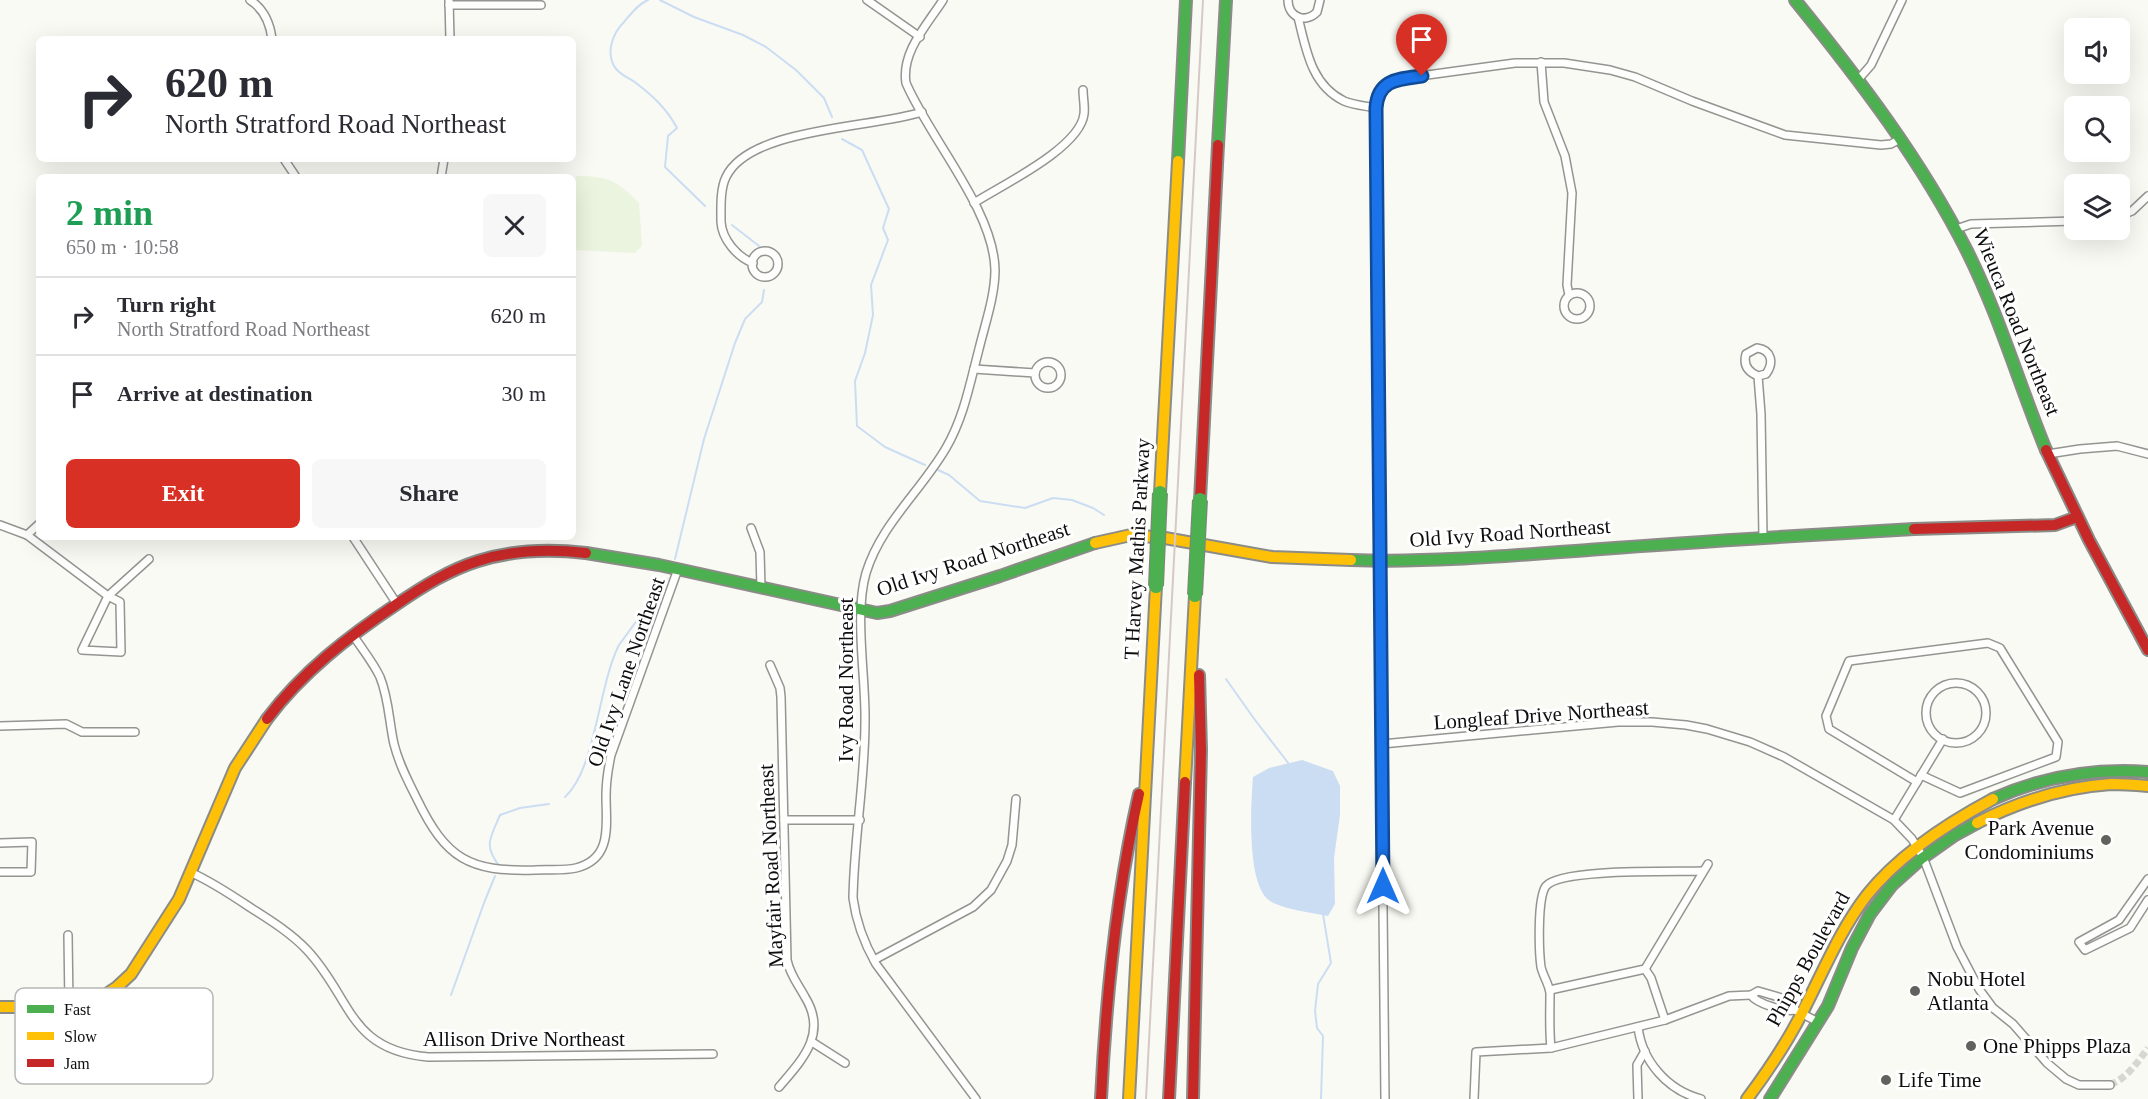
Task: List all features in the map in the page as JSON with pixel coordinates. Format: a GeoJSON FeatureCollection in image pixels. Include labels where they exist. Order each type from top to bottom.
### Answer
{"type":"FeatureCollection","features":[{"type":"Feature","properties":{"kind":"main road","name":"T Harvey Mathis Parkway"},"geometry":{"type":"LineString","coordinates":[[1129,1099],[1186,0]]}},
{"type":"Feature","properties":{"kind":"main road"},"geometry":{"type":"LineString","coordinates":[[1169,1099],[1226,0]]}},
{"type":"Feature","properties":{"kind":"main road","name":"Wieuca Road Northeast"},"geometry":{"type":"LineString","coordinates":[[1795,0],[1900,139],[1929,182],[1956,229],[1984,291],[2048,454],[2077,517],[2148,650]]}},
{"type":"Feature","properties":{"kind":"main road","name":"Old Ivy Road Northeast"},"geometry":{"type":"LineString","coordinates":[[117,988],[124,983],[172,912],[192,873],[228,783],[257,732],[277,705],[299,681],[353,635],[397,604],[424,586],[462,567],[490,557],[520,552],[557,550],[609,556],[877,613],[999,576],[1094,542],[1131,535],[1166,538],[1272,557],[1380,561],[1474,558],[1763,537],[1934,528],[2055,525],[2077,517]]}},
{"type":"Feature","properties":{"kind":"main road"},"geometry":{"type":"LineString","coordinates":[[1193,1099],[1201,750],[1195,596]]}},
{"type":"Feature","properties":{"kind":"main road"},"geometry":{"type":"LineString","coordinates":[[1101,1099],[1106,1000],[1118,901],[1133,819],[1147,763]]}},
{"type":"Feature","properties":{"kind":"main road","name":"Phipps Boulevard"},"geometry":{"type":"LineString","coordinates":[[1770,1099],[1827,1006],[1854,942],[1870,914],[1921,852],[1959,818],[1994,798],[2071,775],[2105,770],[2148,772]]}},
{"type":"Feature","properties":{"kind":"main road","name":"Phipps Boulevard"},"geometry":{"type":"LineString","coordinates":[[1747,1099],[1784,1047],[1798,1011],[1840,935],[1863,901],[1889,870],[2000,811],[2029,801],[2074,789],[2106,784],[2148,786]]}},
{"type":"Feature","properties":{"kind":"main road","name":"Old Ivy Road Northeast"},"geometry":{"type":"LineString","coordinates":[[0,1007],[15,1007]]}},
{"type":"Feature","properties":{"kind":"street"},"geometry":{"type":"LineString","coordinates":[[250,0],[262,10],[271,36]]}},
{"type":"Feature","properties":{"kind":"street"},"geometry":{"type":"LineString","coordinates":[[867,0],[920,37]]}},
{"type":"Feature","properties":{"kind":"street","name":"Ivy Road Northeast"},"geometry":{"type":"LineString","coordinates":[[943,0],[909,54],[904,72],[906,83],[974,203],[991,241],[995,269],[992,297],[966,402],[951,438],[943,453],[904,503],[876,546],[865,577],[861,611],[865,722],[860,820],[854,880],[855,911],[866,947],[976,1099]]}},
{"type":"Feature","properties":{"kind":"street"},"geometry":{"type":"LineString","coordinates":[[1288,0],[1290,10],[1298,17],[1312,70],[1326,90],[1345,102],[1376,108]]}},
{"type":"Feature","properties":{"kind":"street"},"geometry":{"type":"LineString","coordinates":[[1298,17],[1313,16],[1320,8],[1320,0]]}},
{"type":"Feature","properties":{"kind":"street"},"geometry":{"type":"LineString","coordinates":[[1857,81],[1871,65],[1902,0]]}},
{"type":"Feature","properties":{"kind":"street"},"geometry":{"type":"LineString","coordinates":[[450,36],[449,3],[541,5]]}},
{"type":"Feature","properties":{"kind":"street"},"geometry":{"type":"LineString","coordinates":[[1541,62],[1544,102],[1564,156],[1572,193],[1567,285],[1569,295]]}},
{"type":"Feature","properties":{"kind":"street"},"geometry":{"type":"LineString","coordinates":[[1384,1099],[1376,108],[1380,92],[1386,85],[1398,79],[1515,63],[1564,63],[1635,76],[1700,105],[1785,135],[1881,145],[1891,144],[1900,139]]}},
{"type":"Feature","properties":{"kind":"street"},"geometry":{"type":"LineString","coordinates":[[974,203],[1059,150],[1077,131],[1084,115],[1083,90]]}},
{"type":"Feature","properties":{"kind":"street"},"geometry":{"type":"LineString","coordinates":[[753,263],[744,260],[727,241],[722,230],[720,206],[725,178],[732,168],[747,155],[766,145],[821,131],[903,118],[922,112]]}},
{"type":"Feature","properties":{"kind":"street"},"geometry":{"type":"LineString","coordinates":[[2130,212],[2148,196]]}},
{"type":"Feature","properties":{"kind":"street"},"geometry":{"type":"LineString","coordinates":[[1956,229],[1971,224],[2064,221]]}},
{"type":"Feature","properties":{"kind":"street"},"geometry":{"type":"LineString","coordinates":[[1757,348],[1769,353],[1771,363],[1766,374],[1758,376],[1747,369],[1745,358],[1749,351],[1757,348]]}},
{"type":"Feature","properties":{"kind":"street"},"geometry":{"type":"LineString","coordinates":[[974,369],[1035,373]]}},
{"type":"Feature","properties":{"kind":"street"},"geometry":{"type":"LineString","coordinates":[[1758,376],[1761,414],[1763,537]]}},
{"type":"Feature","properties":{"kind":"street"},"geometry":{"type":"LineString","coordinates":[[2048,454],[2117,446],[2148,454]]}},
{"type":"Feature","properties":{"kind":"street"},"geometry":{"type":"LineString","coordinates":[[0,525],[27,535],[108,596],[120,602],[121,652],[82,650],[108,596],[149,559]]}},
{"type":"Feature","properties":{"kind":"street"},"geometry":{"type":"LineString","coordinates":[[27,535],[36,527]]}},
{"type":"Feature","properties":{"kind":"street"},"geometry":{"type":"LineString","coordinates":[[751,528],[760,552],[760,588]]}},
{"type":"Feature","properties":{"kind":"street"},"geometry":{"type":"LineString","coordinates":[[355,540],[397,604]]}},
{"type":"Feature","properties":{"kind":"street","name":"Old Ivy Lane Northeast"},"geometry":{"type":"LineString","coordinates":[[353,635],[380,677],[401,766],[428,823],[442,842],[464,859],[490,869],[508,871],[574,868],[593,859],[605,841],[608,829],[606,785],[611,755],[678,569]]}},
{"type":"Feature","properties":{"kind":"street"},"geometry":{"type":"LineString","coordinates":[[1988,643],[2000,648],[2058,742],[2055,757],[1960,794],[1919,778],[1829,729],[1826,716],[1849,661],[1988,643]]}},
{"type":"Feature","properties":{"kind":"street","name":"Mayfair Road Northeast"},"geometry":{"type":"LineString","coordinates":[[770,665],[780,688],[781,697],[787,960],[792,978],[812,1011],[814,1026],[812,1042]]}},
{"type":"Feature","properties":{"kind":"street"},"geometry":{"type":"LineString","coordinates":[[1952,683],[1969,686],[1979,693],[1985,702],[1986,720],[1982,729],[1967,741],[1956,742],[1942,739],[1930,728],[1926,711],[1929,700],[1942,686],[1952,683]]}},
{"type":"Feature","properties":{"kind":"street","name":"Longleaf Drive Northeast"},"geometry":{"type":"LineString","coordinates":[[1382,744],[1617,722],[1652,722],[1686,725],[1728,735],[1770,750],[1894,820],[1921,852],[1957,947],[1979,989],[1994,1008],[2013,1024],[2047,1063],[2066,1079],[2079,1085],[2110,1085]]}},
{"type":"Feature","properties":{"kind":"street"},"geometry":{"type":"LineString","coordinates":[[0,726],[66,724],[82,732],[135,732]]}},
{"type":"Feature","properties":{"kind":"street"},"geometry":{"type":"LineString","coordinates":[[1894,820],[1942,739]]}},
{"type":"Feature","properties":{"kind":"street"},"geometry":{"type":"LineString","coordinates":[[874,960],[973,907],[991,890],[1007,861],[1012,845],[1016,799]]}},
{"type":"Feature","properties":{"kind":"street"},"geometry":{"type":"LineString","coordinates":[[784,820],[860,820]]}},
{"type":"Feature","properties":{"kind":"street"},"geometry":{"type":"LineString","coordinates":[[0,843],[32,842],[32,872],[0,872]]}},
{"type":"Feature","properties":{"kind":"street"},"geometry":{"type":"LineString","coordinates":[[1550,990],[1645,969],[1708,864]]}},
{"type":"Feature","properties":{"kind":"street"},"geometry":{"type":"LineString","coordinates":[[1551,1048],[1550,990],[1541,968],[1540,898],[1546,885],[1555,880],[1603,872],[1703,871]]}},
{"type":"Feature","properties":{"kind":"street","name":"Allison Drive Northeast"},"geometry":{"type":"LineString","coordinates":[[192,873],[212,883],[296,939],[318,963],[358,1026],[377,1042],[398,1052],[428,1058],[713,1054]]}},
{"type":"Feature","properties":{"kind":"street"},"geometry":{"type":"LineString","coordinates":[[2148,879],[2119,920],[2079,942],[2085,950],[2130,928],[2148,900]]}},
{"type":"Feature","properties":{"kind":"street"},"geometry":{"type":"LineString","coordinates":[[68,935],[69,988]]}},
{"type":"Feature","properties":{"kind":"street"},"geometry":{"type":"LineString","coordinates":[[1645,969],[1651,978],[1665,1020]]}},
{"type":"Feature","properties":{"kind":"street"},"geometry":{"type":"LineString","coordinates":[[1474,1099],[1476,1052],[1551,1048],[1665,1020],[1729,996],[1751,995],[1758,991],[1775,994],[1792,1001],[1798,1011],[1818,1022]]}},
{"type":"Feature","properties":{"kind":"street"},"geometry":{"type":"LineString","coordinates":[[1751,995],[1755,1001],[1788,1012],[1798,1011]]}},
{"type":"Feature","properties":{"kind":"street"},"geometry":{"type":"LineString","coordinates":[[1638,1027],[1639,1040],[1651,1065],[1676,1088],[1701,1099]]}},
{"type":"Feature","properties":{"kind":"street"},"geometry":{"type":"LineString","coordinates":[[779,1087],[804,1057],[812,1042],[845,1063]]}},
{"type":"Feature","properties":{"kind":"street"},"geometry":{"type":"LineString","coordinates":[[1638,1099],[1637,1065],[1645,1051]]}},
{"type":"Feature","properties":{"kind":"green space"},"geometry":{"type":"Polygon","coordinates":[[[576,176],[597,177],[612,181],[639,203],[642,246],[635,253],[576,250],[576,176]]]}},
{"type":"Feature","properties":{"kind":"water"},"geometry":{"type":"Polygon","coordinates":[[[1302,760],[1333,771],[1340,786],[1340,815],[1334,858],[1335,904],[1328,916],[1270,901],[1262,892],[1254,862],[1251,824],[1253,777],[1269,768],[1302,760]]]}},
{"type":"Feature","properties":{"kind":"waterway"},"geometry":{"type":"LineString","coordinates":[[648,0],[641,4],[620,26],[612,42],[612,60],[618,72],[654,98],[673,121],[677,128],[668,136],[665,167],[705,206]]}},
{"type":"Feature","properties":{"kind":"waterway"},"geometry":{"type":"LineString","coordinates":[[660,0],[766,47],[796,70],[824,98],[832,117]]}},
{"type":"Feature","properties":{"kind":"waterway"},"geometry":{"type":"LineString","coordinates":[[842,139],[862,150],[889,209],[883,228],[888,240],[871,285],[873,315],[865,353],[855,381],[857,426],[885,447],[925,465]]}},
{"type":"Feature","properties":{"kind":"waterway"},"geometry":{"type":"LineString","coordinates":[[732,225],[759,246]]}},
{"type":"Feature","properties":{"kind":"waterway"},"geometry":{"type":"LineString","coordinates":[[675,559],[704,439],[735,343],[745,319],[762,302],[764,290]]}},
{"type":"Feature","properties":{"kind":"waterway"},"geometry":{"type":"LineString","coordinates":[[938,470],[949,475],[980,501],[1025,508],[1053,498],[1072,500],[1104,515]]}},
{"type":"Feature","properties":{"kind":"waterway"},"geometry":{"type":"LineString","coordinates":[[565,797],[584,767],[606,682],[619,645],[667,579]]}},
{"type":"Feature","properties":{"kind":"waterway"},"geometry":{"type":"LineString","coordinates":[[1226,679],[1289,764]]}},
{"type":"Feature","properties":{"kind":"waterway"},"geometry":{"type":"LineString","coordinates":[[500,867],[490,847],[493,830],[500,815],[520,808],[549,804]]}},
{"type":"Feature","properties":{"kind":"waterway"},"geometry":{"type":"LineString","coordinates":[[451,995],[495,876]]}},
{"type":"Feature","properties":{"kind":"waterway"},"geometry":{"type":"LineString","coordinates":[[1321,1099],[1323,1036],[1317,1028],[1315,1011],[1318,984],[1331,963],[1323,914]]}},
{"type":"Feature","properties":{"kind":"tunnel"},"geometry":{"type":"LineString","coordinates":[[2110,1085],[2127,1074],[2148,1048]]}},
{"type":"Feature","properties":{"kind":"railway"},"geometry":{"type":"LineString","coordinates":[[1146,1099],[1203,0]]}},
{"type":"Feature","properties":{"kind":"traffic: fast"},"geometry":{"type":"LineString","coordinates":[[1178,161],[1186,0]]}},
{"type":"Feature","properties":{"kind":"traffic: fast"},"geometry":{"type":"LineString","coordinates":[[1218,145],[1226,0]]}},
{"type":"Feature","properties":{"kind":"traffic: fast"},"geometry":{"type":"LineString","coordinates":[[1795,0],[1888,121],[1949,217],[1989,300],[2046,450]]}},
{"type":"Feature","properties":{"kind":"traffic: fast"},"geometry":{"type":"LineString","coordinates":[[1156,586],[1160,493]]}},
{"type":"Feature","properties":{"kind":"traffic: fast"},"geometry":{"type":"LineString","coordinates":[[1195,595],[1200,500]]}},
{"type":"Feature","properties":{"kind":"traffic: fast"},"geometry":{"type":"LineString","coordinates":[[1351,560],[1476,558],[1914,529]]}},
{"type":"Feature","properties":{"kind":"traffic: fast"},"geometry":{"type":"LineString","coordinates":[[586,553],[659,565],[877,613],[890,611],[1000,576],[1095,543]]}},
{"type":"Feature","properties":{"kind":"traffic: fast"},"geometry":{"type":"LineString","coordinates":[[1993,799],[2030,785],[2069,776],[2108,771],[2148,772]]}},
{"type":"Feature","properties":{"kind":"traffic: fast"},"geometry":{"type":"LineString","coordinates":[[1770,1099],[1828,1006],[1852,948],[1870,914],[1892,885],[1921,859],[1955,835],[1977,823]]}},
{"type":"Feature","properties":{"kind":"traffic: slow"},"geometry":{"type":"LineString","coordinates":[[1160,493],[1178,161]]}},
{"type":"Feature","properties":{"kind":"traffic: slow"},"geometry":{"type":"LineString","coordinates":[[1095,543],[1131,535],[1165,538],[1272,557],[1351,560]]}},
{"type":"Feature","properties":{"kind":"traffic: slow"},"geometry":{"type":"LineString","coordinates":[[1129,1099],[1156,586]]}},
{"type":"Feature","properties":{"kind":"traffic: slow"},"geometry":{"type":"LineString","coordinates":[[1185,782],[1195,595]]}},
{"type":"Feature","properties":{"kind":"traffic: slow"},"geometry":{"type":"LineString","coordinates":[[116,988],[131,974],[179,899],[235,768],[267,719]]}},
{"type":"Feature","properties":{"kind":"traffic: slow"},"geometry":{"type":"LineString","coordinates":[[1977,823],[2025,802],[2076,788],[2111,784],[2148,786]]}},
{"type":"Feature","properties":{"kind":"traffic: slow"},"geometry":{"type":"LineString","coordinates":[[1747,1099],[1790,1034],[1840,937],[1867,895],[1909,853],[1959,818],[1993,799]]}},
{"type":"Feature","properties":{"kind":"traffic: slow"},"geometry":{"type":"LineString","coordinates":[[0,1007],[15,1007]]}},
{"type":"Feature","properties":{"kind":"traffic: jam"},"geometry":{"type":"LineString","coordinates":[[1200,500],[1218,145]]}},
{"type":"Feature","properties":{"kind":"traffic: jam"},"geometry":{"type":"LineString","coordinates":[[2046,450],[2089,540],[2148,650]]}},
{"type":"Feature","properties":{"kind":"traffic: jam"},"geometry":{"type":"LineString","coordinates":[[1914,529],[2055,525],[2077,517]]}},
{"type":"Feature","properties":{"kind":"traffic: jam"},"geometry":{"type":"LineString","coordinates":[[267,719],[295,686],[344,642],[379,616],[446,574],[478,561],[504,555],[545,551],[586,553]]}},
{"type":"Feature","properties":{"kind":"traffic: jam"},"geometry":{"type":"LineString","coordinates":[[1193,1099],[1201,750],[1199,675]]}},
{"type":"Feature","properties":{"kind":"traffic: jam"},"geometry":{"type":"LineString","coordinates":[[1169,1099],[1185,782]]}},
{"type":"Feature","properties":{"kind":"traffic: jam"},"geometry":{"type":"LineString","coordinates":[[1101,1099],[1113,946],[1124,870],[1139,794]]}},
{"type":"Feature","properties":{"kind":"place","name":"Park Avenue Condominiums"},"geometry":{"type":"Point","coordinates":[2106,840]}},
{"type":"Feature","properties":{"kind":"place","name":"Nobu Hotel Atlanta"},"geometry":{"type":"Point","coordinates":[1915,991]}},
{"type":"Feature","properties":{"kind":"place","name":"One Phipps Plaza"},"geometry":{"type":"Point","coordinates":[1971,1046]}},
{"type":"Feature","properties":{"kind":"place","name":"Life Time"},"geometry":{"type":"Point","coordinates":[1886,1080]}},
{"type":"Feature","properties":{"kind":"route"},"geometry":{"type":"LineString","coordinates":[[1383,886],[1376,108],[1380,92],[1386,85],[1398,79],[1422,76]]}}]}
